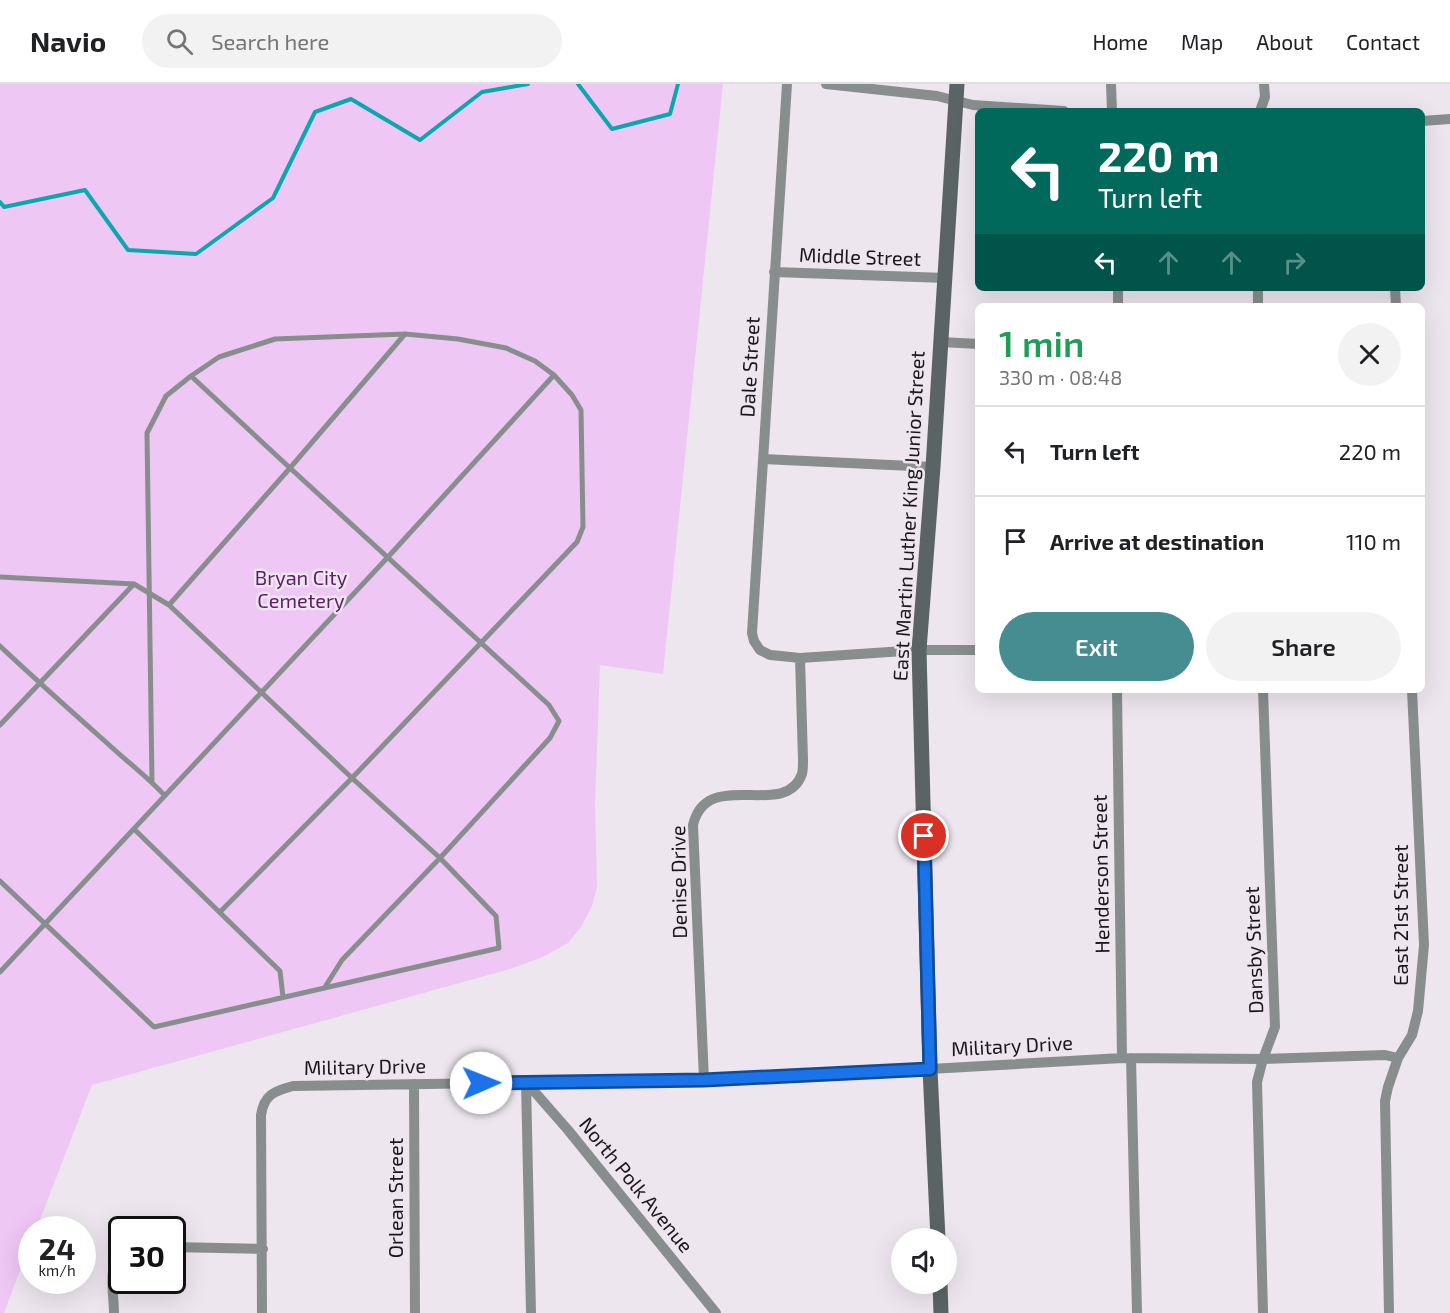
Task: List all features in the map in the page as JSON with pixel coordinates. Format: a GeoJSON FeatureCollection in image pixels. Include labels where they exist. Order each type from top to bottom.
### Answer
{"type":"FeatureCollection","features":[{"type":"Feature","properties":{"kind":"street","name":"Dale Street"},"geometry":{"type":"LineString","coordinates":[[787,84],[752,633],[760,650],[770,655],[800,658]]}},
{"type":"Feature","properties":{"kind":"street"},"geometry":{"type":"LineString","coordinates":[[826,84],[937,96],[973,105],[1018,108]]}},
{"type":"Feature","properties":{"kind":"street","name":"East Martin Luther King Junior Street"},"geometry":{"type":"LineString","coordinates":[[937,1228],[930,1069],[919,650],[946,278],[957,84]]}},
{"type":"Feature","properties":{"kind":"street"},"geometry":{"type":"LineString","coordinates":[[1111,84],[1112,108]]}},
{"type":"Feature","properties":{"kind":"street"},"geometry":{"type":"LineString","coordinates":[[1261,108],[1264,84]]}},
{"type":"Feature","properties":{"kind":"street"},"geometry":{"type":"LineString","coordinates":[[1425,121],[1450,119]]}},
{"type":"Feature","properties":{"kind":"street","name":"Middle Street"},"geometry":{"type":"LineString","coordinates":[[774,272],[946,278]]}},
{"type":"Feature","properties":{"kind":"street"},"geometry":{"type":"LineString","coordinates":[[941,342],[975,344]]}},
{"type":"Feature","properties":{"kind":"street"},"geometry":{"type":"LineString","coordinates":[[763,459],[933,468]]}},
{"type":"Feature","properties":{"kind":"street"},"geometry":{"type":"LineString","coordinates":[[800,658],[919,650],[975,650]]}},
{"type":"Feature","properties":{"kind":"street","name":"Denise Drive"},"geometry":{"type":"LineString","coordinates":[[704,1080],[693,825],[700,808],[712,799],[723,795],[784,793],[791,790],[798,782],[802,773],[803,760],[800,658]]}},
{"type":"Feature","properties":{"kind":"street","name":"Henderson Street"},"geometry":{"type":"LineString","coordinates":[[1117,693],[1126,1058],[1132,1074],[1137,1313]]}},
{"type":"Feature","properties":{"kind":"street","name":"Dansby Street"},"geometry":{"type":"LineString","coordinates":[[1263,693],[1275,1027],[1257,1082],[1263,1313]]}},
{"type":"Feature","properties":{"kind":"street","name":"East 21st Street"},"geometry":{"type":"LineString","coordinates":[[1389,1313],[1385,1101],[1398,1058],[1412,1035],[1418,1011],[1424,945],[1412,693]]}},
{"type":"Feature","properties":{"kind":"street","name":"Military Drive"},"geometry":{"type":"LineString","coordinates":[[263,1249],[261,1115],[263,1105],[270,1095],[293,1086],[704,1080],[1126,1058],[1263,1059],[1385,1055],[1398,1058]]}},
{"type":"Feature","properties":{"kind":"street"},"geometry":{"type":"LineString","coordinates":[[526,1082],[531,1313]]}},
{"type":"Feature","properties":{"kind":"street","name":"North Polk Avenue"},"geometry":{"type":"LineString","coordinates":[[526,1082],[568,1130],[713,1312]]}},
{"type":"Feature","properties":{"kind":"street","name":"Orlean Street"},"geometry":{"type":"LineString","coordinates":[[414,1084],[415,1313]]}},
{"type":"Feature","properties":{"kind":"street"},"geometry":{"type":"LineString","coordinates":[[186,1247],[263,1249],[262,1313]]}},
{"type":"Feature","properties":{"kind":"street"},"geometry":{"type":"LineString","coordinates":[[114,1294],[114,1313]]}},
{"type":"Feature","properties":{"kind":"street"},"geometry":{"type":"LineString","coordinates":[[940,1294],[941,1313]]}},
{"type":"Feature","properties":{"kind":"lane"},"geometry":{"type":"LineString","coordinates":[[169,605],[405,334]]}},
{"type":"Feature","properties":{"kind":"lane"},"geometry":{"type":"LineString","coordinates":[[152,782],[147,433],[166,396],[219,357],[275,339],[405,334],[458,339],[506,348],[535,361],[555,375],[572,395],[580,410],[583,527],[577,542],[352,778],[220,912]]}},
{"type":"Feature","properties":{"kind":"lane"},"geometry":{"type":"LineString","coordinates":[[0,972],[555,375]]}},
{"type":"Feature","properties":{"kind":"lane"},"geometry":{"type":"LineString","coordinates":[[191,376],[549,705],[559,721],[550,738],[342,960],[325,987]]}},
{"type":"Feature","properties":{"kind":"lane"},"geometry":{"type":"LineString","coordinates":[[0,577],[134,584],[169,605],[440,858],[496,916],[499,948],[154,1027],[0,881]]}},
{"type":"Feature","properties":{"kind":"lane"},"geometry":{"type":"LineString","coordinates":[[0,725],[134,584]]}},
{"type":"Feature","properties":{"kind":"lane"},"geometry":{"type":"LineString","coordinates":[[0,646],[165,796]]}},
{"type":"Feature","properties":{"kind":"lane"},"geometry":{"type":"LineString","coordinates":[[134,829],[280,971],[283,997]]}},
{"type":"Feature","properties":{"kind":"green space","name":"Bryan City Cemetery"},"geometry":{"type":"Polygon","coordinates":[[[0,84],[723,84],[663,674],[600,665],[595,805],[597,887],[592,906],[581,927],[568,943],[543,957],[510,969],[92,1085],[41,1216],[18,1216],[18,1276],[4,1313],[0,1313],[0,84]]]}},
{"type":"Feature","properties":{"kind":"waterway"},"geometry":{"type":"LineString","coordinates":[[0,202],[4,207],[85,190],[128,250],[196,254],[273,198],[315,112],[351,99],[420,140],[482,92],[528,84]]}},
{"type":"Feature","properties":{"kind":"waterway"},"geometry":{"type":"LineString","coordinates":[[578,84],[612,129],[670,114],[678,84]]}},
{"type":"Feature","properties":{"kind":"route"},"geometry":{"type":"LineString","coordinates":[[481,1083],[704,1080],[930,1069],[924,836]]}}]}
